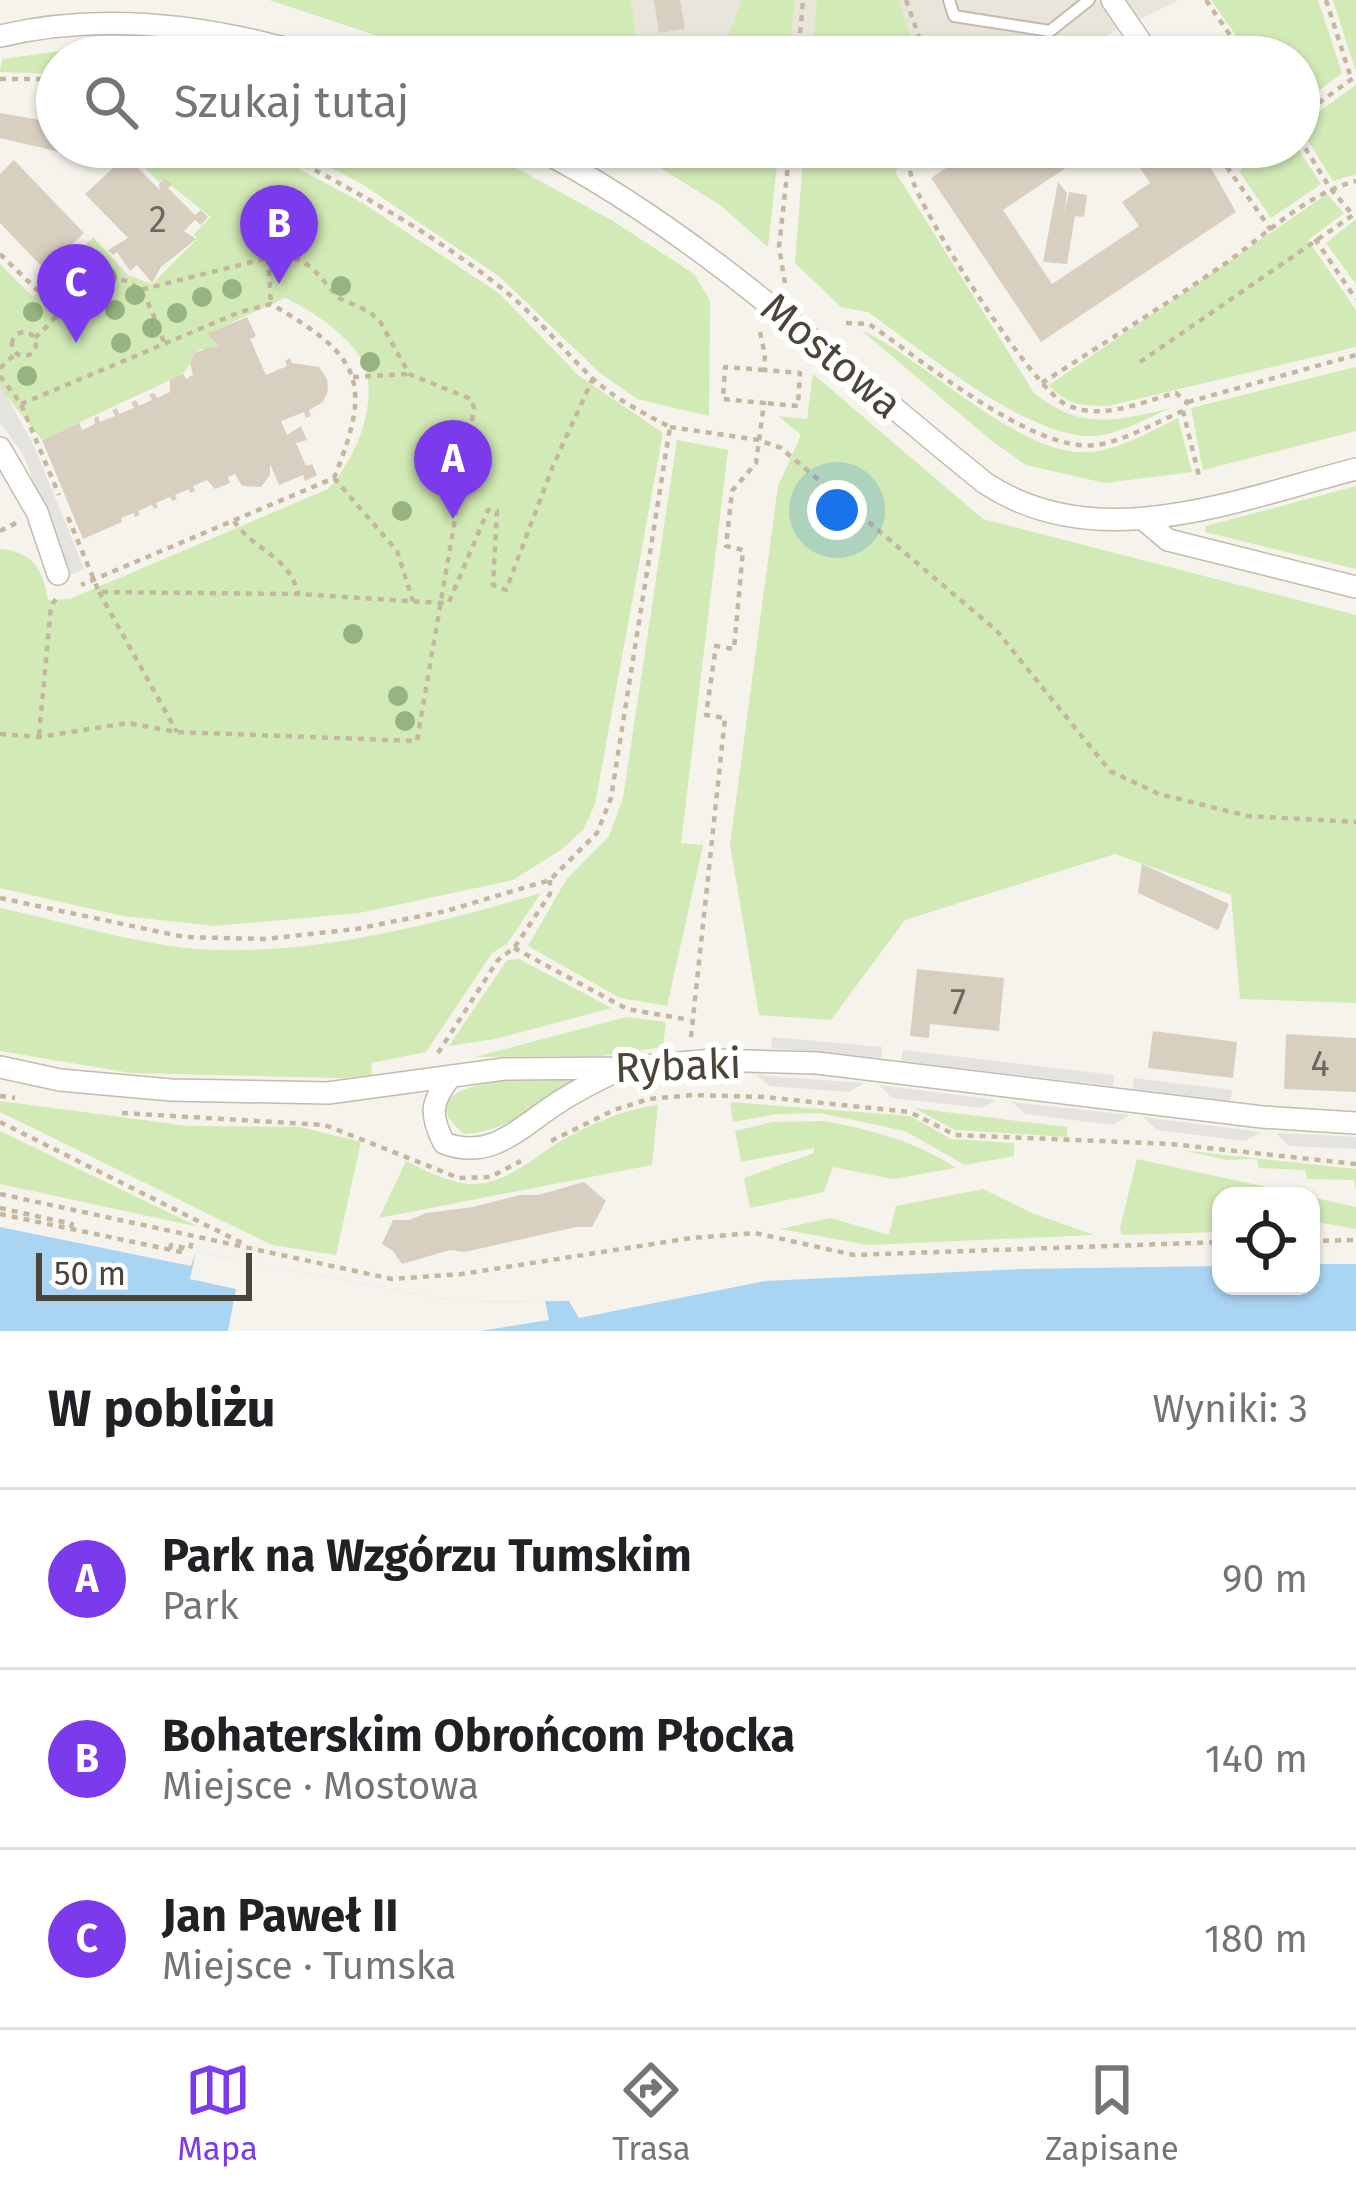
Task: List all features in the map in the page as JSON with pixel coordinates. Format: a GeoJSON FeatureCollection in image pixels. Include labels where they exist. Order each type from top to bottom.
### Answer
{"type":"FeatureCollection","features":[{"type":"Feature","properties":{"kind":"street"},"geometry":{"type":"LineString","coordinates":[[1112,0],[1137,36]]}},
{"type":"Feature","properties":{"kind":"street"},"geometry":{"type":"LineString","coordinates":[[0,36],[70,24],[146,23],[234,36]]}},
{"type":"Feature","properties":{"kind":"street","name":"Mostowa"},"geometry":{"type":"LineString","coordinates":[[572,168],[703,250],[997,490],[1023,503],[1108,520],[1143,519],[1194,511],[1356,469]]}},
{"type":"Feature","properties":{"kind":"street"},"geometry":{"type":"LineString","coordinates":[[0,448],[37,512],[66,584]]}},
{"type":"Feature","properties":{"kind":"street","name":"Mostowa"},"geometry":{"type":"LineString","coordinates":[[1143,519],[1168,540],[1356,586]]}},
{"type":"Feature","properties":{"kind":"street","name":"Rybaki"},"geometry":{"type":"LineString","coordinates":[[0,1067],[60,1080],[170,1090],[305,1092],[504,1070],[622,1068],[714,1060],[817,1064],[1262,1117],[1356,1123]]}},
{"type":"Feature","properties":{"kind":"street"},"geometry":{"type":"LineString","coordinates":[[451,1076],[435,1095],[431,1110],[435,1125],[444,1143],[478,1150],[513,1135],[555,1104],[622,1068]]}},
{"type":"Feature","properties":{"kind":"lane"},"geometry":{"type":"LineString","coordinates":[[949,0],[954,16],[1050,32],[1089,0]]}},
{"type":"Feature","properties":{"kind":"path"},"geometry":{"type":"LineString","coordinates":[[800,36],[803,0]]}},
{"type":"Feature","properties":{"kind":"path"},"geometry":{"type":"LineString","coordinates":[[906,0],[919,36]]}},
{"type":"Feature","properties":{"kind":"path"},"geometry":{"type":"LineString","coordinates":[[1206,0],[1231,36]]}},
{"type":"Feature","properties":{"kind":"path"},"geometry":{"type":"LineString","coordinates":[[1320,101],[1353,77],[1326,0]]}},
{"type":"Feature","properties":{"kind":"path"},"geometry":{"type":"LineString","coordinates":[[0,79],[36,80]]}},
{"type":"Feature","properties":{"kind":"path"},"geometry":{"type":"LineString","coordinates":[[313,168],[369,197],[498,285],[623,402],[670,427],[759,440],[781,448],[996,631],[1111,771],[1159,794],[1248,816],[1356,822]]}},
{"type":"Feature","properties":{"kind":"path"},"geometry":{"type":"LineString","coordinates":[[783,220],[788,168]]}},
{"type":"Feature","properties":{"kind":"path"},"geometry":{"type":"LineString","coordinates":[[910,168],[921,199],[975,289],[1059,401],[1088,411],[1140,405],[1176,393],[1187,402]]}},
{"type":"Feature","properties":{"kind":"path"},"geometry":{"type":"LineString","coordinates":[[1227,168],[1270,230]]}},
{"type":"Feature","properties":{"kind":"path"},"geometry":{"type":"LineString","coordinates":[[1140,362],[1354,213],[1318,168]]}},
{"type":"Feature","properties":{"kind":"path"},"geometry":{"type":"LineString","coordinates":[[1042,383],[1330,188],[1356,181]]}},
{"type":"Feature","properties":{"kind":"path"},"geometry":{"type":"LineString","coordinates":[[1315,239],[1356,299]]}},
{"type":"Feature","properties":{"kind":"path"},"geometry":{"type":"LineString","coordinates":[[0,254],[62,314]]}},
{"type":"Feature","properties":{"kind":"path"},"geometry":{"type":"LineString","coordinates":[[140,290],[268,258],[298,259],[339,298],[381,323],[410,374]]}},
{"type":"Feature","properties":{"kind":"path"},"geometry":{"type":"LineString","coordinates":[[268,258],[271,304]]}},
{"type":"Feature","properties":{"kind":"path"},"geometry":{"type":"LineString","coordinates":[[164,342],[140,290],[120,279],[95,282],[35,338],[33,353],[16,353],[0,372],[21,404],[100,592],[177,732]]}},
{"type":"Feature","properties":{"kind":"path"},"geometry":{"type":"LineString","coordinates":[[21,404],[164,342],[271,304],[324,336],[344,356],[357,403],[351,435],[334,478],[95,581],[66,584],[51,606],[39,737]]}},
{"type":"Feature","properties":{"kind":"path"},"geometry":{"type":"LineString","coordinates":[[846,323],[869,324],[1012,422],[1064,442],[1101,444],[1183,411]]}},
{"type":"Feature","properties":{"kind":"path"},"geometry":{"type":"LineString","coordinates":[[16,353],[11,344],[17,334],[29,332],[35,338]]}},
{"type":"Feature","properties":{"kind":"path"},"geometry":{"type":"LineString","coordinates":[[764,370],[765,355]]}},
{"type":"Feature","properties":{"kind":"path"},"geometry":{"type":"LineString","coordinates":[[1187,402],[1356,355]]}},
{"type":"Feature","properties":{"kind":"path"},"geometry":{"type":"LineString","coordinates":[[725,367],[764,370],[800,373],[798,406],[723,399],[725,367]]}},
{"type":"Feature","properties":{"kind":"path"},"geometry":{"type":"LineString","coordinates":[[0,734],[39,737],[128,723],[177,732],[417,740],[474,408],[460,392],[410,374],[353,377]]}},
{"type":"Feature","properties":{"kind":"path"},"geometry":{"type":"LineString","coordinates":[[100,592],[298,594],[449,602],[488,510],[496,511],[494,585],[506,590],[593,378]]}},
{"type":"Feature","properties":{"kind":"path"},"geometry":{"type":"LineString","coordinates":[[1187,402],[1183,411],[1199,476]]}},
{"type":"Feature","properties":{"kind":"path"},"geometry":{"type":"LineString","coordinates":[[514,948],[627,1009],[690,1020],[725,718],[706,715],[716,646],[734,649],[743,550],[726,546],[732,491],[756,463],[764,403]]}},
{"type":"Feature","properties":{"kind":"path"},"geometry":{"type":"LineString","coordinates":[[0,898],[184,938],[265,939],[446,911],[550,880],[597,833],[611,798],[670,427]]}},
{"type":"Feature","properties":{"kind":"path"},"geometry":{"type":"LineString","coordinates":[[334,478],[397,551],[413,601]]}},
{"type":"Feature","properties":{"kind":"path"},"geometry":{"type":"LineString","coordinates":[[234,521],[244,538],[280,560],[291,573],[298,594]]}},
{"type":"Feature","properties":{"kind":"path"},"geometry":{"type":"LineString","coordinates":[[435,1057],[498,960],[514,948],[550,894],[550,880]]}},
{"type":"Feature","properties":{"kind":"path"},"geometry":{"type":"LineString","coordinates":[[551,1141],[614,1110],[649,1100],[764,1096],[910,1112],[955,1135],[1171,1144],[1356,1164]]}},
{"type":"Feature","properties":{"kind":"path"},"geometry":{"type":"LineString","coordinates":[[106,1112],[325,1126],[445,1174],[472,1179],[490,1178],[531,1154]]}},
{"type":"Feature","properties":{"kind":"path"},"geometry":{"type":"LineString","coordinates":[[0,1122],[252,1248]]}},
{"type":"Feature","properties":{"kind":"path"},"geometry":{"type":"LineString","coordinates":[[0,1194],[392,1279],[462,1274],[691,1238],[755,1233],[854,1255],[1212,1242]]}},
{"type":"Feature","properties":{"kind":"path"},"geometry":{"type":"LineString","coordinates":[[0,1211],[186,1253]]}},
{"type":"Feature","properties":{"kind":"path"},"geometry":{"type":"LineString","coordinates":[[170,1250],[171,1245],[190,1249],[194,1236]]}},
{"type":"Feature","properties":{"kind":"path"},"geometry":{"type":"LineString","coordinates":[[1320,1241],[1356,1240]]}},
{"type":"Feature","properties":{"kind":"shaded area"},"geometry":{"type":"Polygon","coordinates":[[[631,0],[1179,0],[1106,36],[636,36],[631,0]]]}},
{"type":"Feature","properties":{"kind":"shaded area"},"geometry":{"type":"Polygon","coordinates":[[[0,384],[35,448],[84,569],[69,576],[23,454],[0,423],[0,384]]]}},
{"type":"Feature","properties":{"kind":"shaded area"},"geometry":{"type":"Polygon","coordinates":[[[772,1037],[882,1047],[881,1058],[771,1048],[772,1037]]]}},
{"type":"Feature","properties":{"kind":"shaded area"},"geometry":{"type":"Polygon","coordinates":[[[903,1050],[1114,1075],[1113,1086],[901,1061],[903,1050]]]}},
{"type":"Feature","properties":{"kind":"shaded area"},"geometry":{"type":"Polygon","coordinates":[[[756,1075],[864,1083],[849,1092],[770,1086],[756,1075]]]}},
{"type":"Feature","properties":{"kind":"shaded area"},"geometry":{"type":"Polygon","coordinates":[[[1134,1078],[1232,1090],[1230,1101],[1133,1089],[1134,1078]]]}},
{"type":"Feature","properties":{"kind":"shaded area"},"geometry":{"type":"Polygon","coordinates":[[[879,1085],[996,1100],[981,1108],[892,1098],[879,1085]]]}},
{"type":"Feature","properties":{"kind":"shaded area"},"geometry":{"type":"Polygon","coordinates":[[[1012,1102],[1130,1115],[1113,1125],[1025,1114],[1012,1102]]]}},
{"type":"Feature","properties":{"kind":"shaded area"},"geometry":{"type":"Polygon","coordinates":[[[1143,1117],[1261,1132],[1245,1141],[1157,1130],[1143,1117]]]}},
{"type":"Feature","properties":{"kind":"shaded area"},"geometry":{"type":"Polygon","coordinates":[[[1276,1133],[1356,1137],[1356,1149],[1289,1146],[1276,1133]]]}},
{"type":"Feature","properties":{"kind":"green space"},"geometry":{"type":"Polygon","coordinates":[[[269,0],[631,0],[637,36],[378,36],[269,0]]]}},
{"type":"Feature","properties":{"kind":"green space"},"geometry":{"type":"Polygon","coordinates":[[[741,0],[795,0],[791,36],[728,36],[741,0]]]}},
{"type":"Feature","properties":{"kind":"green space"},"geometry":{"type":"Polygon","coordinates":[[[817,0],[898,0],[910,36],[814,36],[817,0]]]}},
{"type":"Feature","properties":{"kind":"green space"},"geometry":{"type":"Polygon","coordinates":[[[1211,0],[1318,0],[1342,73],[1320,90],[1320,36],[1236,36],[1211,0]]]}},
{"type":"Feature","properties":{"kind":"green space"},"geometry":{"type":"Polygon","coordinates":[[[1333,0],[1356,0],[1356,69],[1355,69],[1333,0]]]}},
{"type":"Feature","properties":{"kind":"green space"},"geometry":{"type":"Polygon","coordinates":[[[36,54],[36,73],[0,72],[2,59],[36,54]]]}},
{"type":"Feature","properties":{"kind":"green space"},"geometry":{"type":"Polygon","coordinates":[[[1356,85],[1356,174],[1333,181],[1320,160],[1320,111],[1356,85]]]}},
{"type":"Feature","properties":{"kind":"green space"},"geometry":{"type":"Polygon","coordinates":[[[145,168],[297,168],[364,204],[500,294],[578,375],[663,433],[595,804],[583,830],[513,880],[359,913],[215,926],[123,916],[0,888],[0,549],[21,554],[34,564],[48,600],[70,599],[328,489],[348,461],[363,426],[369,390],[360,357],[326,323],[285,298],[209,333],[219,348],[200,349],[183,374],[42,440],[0,388],[0,264],[33,297],[93,237],[128,275],[152,284],[197,239],[194,234],[211,217],[164,180],[159,182],[145,168]]]}},
{"type":"Feature","properties":{"kind":"green space"},"geometry":{"type":"Polygon","coordinates":[[[331,168],[516,168],[613,221],[694,274],[710,301],[709,416],[637,399],[600,373],[500,277],[331,168]]]}},
{"type":"Feature","properties":{"kind":"green space"},"geometry":{"type":"Polygon","coordinates":[[[661,168],[777,168],[768,247],[720,205],[661,168]]]}},
{"type":"Feature","properties":{"kind":"green space"},"geometry":{"type":"Polygon","coordinates":[[[802,168],[897,168],[1034,393],[1068,413],[1100,420],[1171,408],[1102,435],[1076,435],[1046,426],[980,392],[868,312],[841,307],[795,263],[802,168]]]}},
{"type":"Feature","properties":{"kind":"green space"},"geometry":{"type":"Polygon","coordinates":[[[1311,168],[1321,184],[1271,218],[1239,171],[1311,168]]]}},
{"type":"Feature","properties":{"kind":"green space"},"geometry":{"type":"Polygon","coordinates":[[[1327,194],[1344,213],[1308,240],[1356,310],[1356,347],[1108,406],[1075,403],[1049,385],[1327,194]]]}},
{"type":"Feature","properties":{"kind":"green space"},"geometry":{"type":"Polygon","coordinates":[[[1356,219],[1356,284],[1326,243],[1356,219]]]}},
{"type":"Feature","properties":{"kind":"green space"},"geometry":{"type":"Polygon","coordinates":[[[861,330],[1004,424],[1063,450],[1091,452],[1113,447],[1178,418],[1192,472],[1105,483],[1026,465],[861,330]]]}},
{"type":"Feature","properties":{"kind":"green space"},"geometry":{"type":"Polygon","coordinates":[[[1356,367],[1356,431],[1203,470],[1191,408],[1356,367]]]}},
{"type":"Feature","properties":{"kind":"green space"},"geometry":{"type":"Polygon","coordinates":[[[813,374],[983,519],[1356,615],[1356,1003],[1240,999],[1231,895],[1115,854],[905,920],[831,1020],[759,1015],[730,845],[778,486],[801,435],[778,416],[807,419],[813,374]]]}},
{"type":"Feature","properties":{"kind":"green space"},"geometry":{"type":"Polygon","coordinates":[[[677,440],[728,450],[681,843],[703,845],[667,1006],[620,998],[528,946],[566,880],[609,836],[623,798],[677,440]]]}},
{"type":"Feature","properties":{"kind":"green space"},"geometry":{"type":"Polygon","coordinates":[[[1356,486],[1356,569],[1205,532],[1206,526],[1356,486]]]}},
{"type":"Feature","properties":{"kind":"green space"},"geometry":{"type":"Polygon","coordinates":[[[541,893],[507,944],[492,953],[426,1052],[371,1063],[372,1075],[131,1073],[0,1051],[0,908],[170,946],[262,950],[405,929],[541,893]]]}},
{"type":"Feature","properties":{"kind":"green space"},"geometry":{"type":"Polygon","coordinates":[[[519,959],[612,1008],[495,1039],[449,1046],[507,960],[519,959]]]}},
{"type":"Feature","properties":{"kind":"green space"},"geometry":{"type":"Polygon","coordinates":[[[626,1017],[666,1022],[663,1047],[602,1056],[475,1057],[626,1017]]]}},
{"type":"Feature","properties":{"kind":"green space"},"geometry":{"type":"Polygon","coordinates":[[[511,1079],[573,1080],[494,1128],[464,1134],[450,1120],[446,1109],[457,1093],[511,1079]]]}},
{"type":"Feature","properties":{"kind":"green space"},"geometry":{"type":"Polygon","coordinates":[[[0,1101],[188,1126],[300,1127],[361,1142],[336,1255],[272,1245],[0,1112],[0,1101]]]}},
{"type":"Feature","properties":{"kind":"green space"},"geometry":{"type":"Polygon","coordinates":[[[730,1102],[910,1116],[951,1139],[1014,1143],[1014,1156],[965,1165],[905,1131],[820,1113],[733,1122],[730,1102]]]}},
{"type":"Feature","properties":{"kind":"green space"},"geometry":{"type":"Polygon","coordinates":[[[658,1105],[652,1165],[379,1218],[406,1161],[452,1181],[481,1184],[517,1170],[596,1123],[658,1105]]]}},
{"type":"Feature","properties":{"kind":"green space"},"geometry":{"type":"Polygon","coordinates":[[[914,1108],[1067,1127],[1067,1137],[955,1130],[914,1108]]]}},
{"type":"Feature","properties":{"kind":"green space"},"geometry":{"type":"Polygon","coordinates":[[[824,1121],[893,1138],[956,1168],[893,1179],[833,1167],[824,1192],[750,1208],[744,1178],[814,1153],[814,1148],[741,1162],[735,1131],[773,1122],[824,1121]]]}},
{"type":"Feature","properties":{"kind":"green space"},"geometry":{"type":"Polygon","coordinates":[[[0,1131],[199,1227],[0,1184],[0,1131]]]}},
{"type":"Feature","properties":{"kind":"green space"},"geometry":{"type":"Polygon","coordinates":[[[1181,1150],[1356,1169],[1356,1190],[1354,1180],[1307,1179],[1305,1170],[1259,1168],[1257,1159],[1227,1160],[1181,1150]]]}},
{"type":"Feature","properties":{"kind":"green space"},"geometry":{"type":"Polygon","coordinates":[[[1137,1159],[1266,1187],[1212,1187],[1212,1232],[1122,1235],[1137,1159]]]}},
{"type":"Feature","properties":{"kind":"green space"},"geometry":{"type":"Polygon","coordinates":[[[983,1189],[1094,1235],[868,1245],[780,1229],[831,1218],[889,1235],[896,1206],[983,1189]]]}},
{"type":"Feature","properties":{"kind":"green space"},"geometry":{"type":"Polygon","coordinates":[[[1320,1199],[1356,1207],[1356,1229],[1320,1223],[1320,1199]]]}},
{"type":"Feature","properties":{"kind":"water"},"geometry":{"type":"Polygon","coordinates":[[[0,1227],[191,1266],[196,1252],[460,1302],[569,1301],[579,1318],[765,1281],[1021,1269],[1212,1266],[1212,1295],[1320,1295],[1320,1264],[1356,1264],[1356,1331],[0,1331],[0,1227]]]}},
{"type":"Feature","properties":{"kind":"pier"},"geometry":{"type":"Polygon","coordinates":[[[196,1252],[460,1302],[545,1301],[549,1320],[480,1331],[228,1331],[236,1289],[190,1279],[196,1252]]]}},
{"type":"Feature","properties":{"kind":"building"},"geometry":{"type":"Polygon","coordinates":[[[654,0],[680,0],[685,29],[659,33],[654,0]]]}},
{"type":"Feature","properties":{"kind":"building"},"geometry":{"type":"Polygon","coordinates":[[[0,113],[36,119],[36,146],[0,138],[0,113]]]}},
{"type":"Feature","properties":{"kind":"building"},"geometry":{"type":"Polygon","coordinates":[[[14,160],[84,233],[45,270],[0,223],[0,174],[14,160]]]}},
{"type":"Feature","properties":{"kind":"building"},"geometry":{"type":"Polygon","coordinates":[[[113,168],[138,168],[160,190],[165,178],[172,185],[168,188],[195,215],[201,210],[208,217],[201,225],[195,220],[184,231],[196,239],[161,267],[152,283],[137,265],[130,271],[117,252],[113,255],[108,250],[128,238],[85,194],[113,168]]]}},
{"type":"Feature","properties":{"kind":"building"},"geometry":{"type":"Polygon","coordinates":[[[946,168],[1066,168],[1003,210],[1052,284],[1139,226],[1122,202],[1150,183],[1140,168],[1211,168],[1236,212],[1041,342],[931,178],[946,168]]]}},
{"type":"Feature","properties":{"kind":"building"},"geometry":{"type":"Polygon","coordinates":[[[1058,182],[1067,193],[1064,213],[1069,192],[1087,195],[1084,217],[1075,216],[1067,264],[1043,262],[1058,182]]]}},
{"type":"Feature","properties":{"kind":"building"},"geometry":{"type":"Polygon","coordinates":[[[247,317],[256,336],[250,339],[266,375],[287,366],[285,361],[290,358],[292,363],[319,367],[327,379],[328,391],[323,402],[309,410],[311,416],[306,418],[304,412],[281,421],[287,435],[301,426],[307,440],[296,443],[306,466],[312,464],[317,475],[279,485],[270,464],[270,475],[261,487],[242,486],[235,474],[228,477],[230,483],[215,489],[207,480],[193,486],[195,491],[189,489],[175,495],[177,499],[156,503],[154,509],[152,505],[138,511],[140,515],[121,518],[122,522],[83,539],[42,440],[79,423],[82,430],[95,424],[98,416],[100,422],[115,416],[112,410],[117,408],[119,414],[134,408],[131,402],[136,400],[139,406],[152,400],[149,394],[157,398],[170,392],[170,380],[193,375],[194,354],[219,348],[208,333],[247,317]]]}},
{"type":"Feature","properties":{"kind":"building"},"geometry":{"type":"Polygon","coordinates":[[[1142,864],[1229,904],[1218,930],[1138,893],[1142,864]]]}},
{"type":"Feature","properties":{"kind":"building"},"geometry":{"type":"Polygon","coordinates":[[[917,969],[1004,978],[999,1031],[930,1024],[929,1038],[910,1036],[917,969]]]}},
{"type":"Feature","properties":{"kind":"building"},"geometry":{"type":"Polygon","coordinates":[[[1153,1031],[1237,1042],[1233,1078],[1148,1068],[1153,1031]]]}},
{"type":"Feature","properties":{"kind":"building"},"geometry":{"type":"Polygon","coordinates":[[[1286,1034],[1356,1038],[1356,1092],[1284,1089],[1286,1034]]]}},
{"type":"Feature","properties":{"kind":"building"},"geometry":{"type":"Polygon","coordinates":[[[584,1182],[606,1201],[592,1227],[465,1252],[450,1250],[402,1264],[382,1244],[393,1220],[538,1195],[584,1182]]]}},
{"type":"Feature","properties":{"kind":"place","name":"Bohaterskim Obrońcom Płocka"},"geometry":{"type":"Point","coordinates":[279,284]}},
{"type":"Feature","properties":{"kind":"place","name":"Jan Paweł II"},"geometry":{"type":"Point","coordinates":[76,343]}},
{"type":"Feature","properties":{"kind":"place","name":"Park na Wzgórzu Tumskim"},"geometry":{"type":"Point","coordinates":[453,519]}}]}
